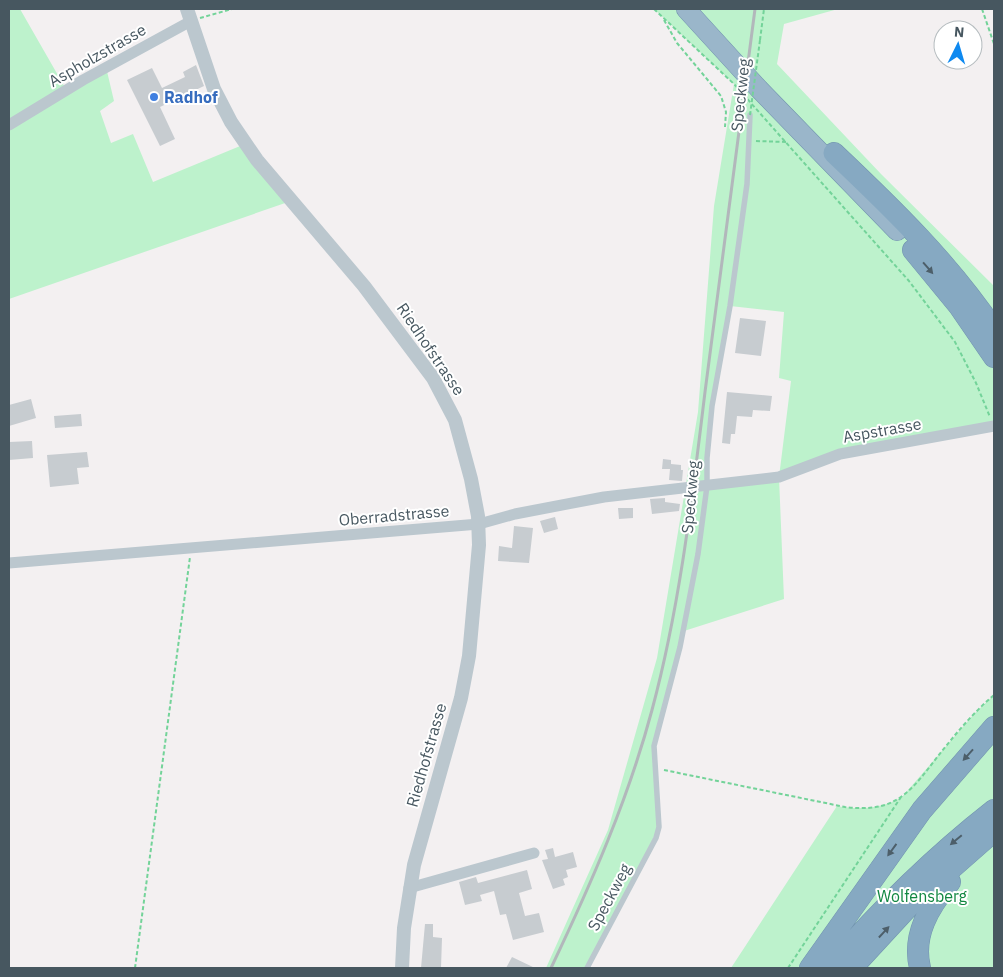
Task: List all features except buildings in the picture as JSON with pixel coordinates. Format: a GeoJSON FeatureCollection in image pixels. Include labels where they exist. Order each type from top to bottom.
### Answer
{"type":"FeatureCollection","features":[{"type":"Feature","properties":{"kind":"highway"},"geometry":{"type":"LineString","coordinates":[[686,9],[764,95],[897,231],[955,301],[994,357]]}},
{"type":"Feature","properties":{"kind":"highway"},"geometry":{"type":"LineString","coordinates":[[694,9],[764,84],[923,240],[961,284],[994,330]]}},
{"type":"Feature","properties":{"kind":"highway"},"geometry":{"type":"LineString","coordinates":[[810,968],[922,810],[994,727]]}},
{"type":"Feature","properties":{"kind":"highway"},"geometry":{"type":"LineString","coordinates":[[830,968],[869,923],[912,880],[994,810]]}},
{"type":"Feature","properties":{"kind":"highway"},"geometry":{"type":"LineString","coordinates":[[852,968],[917,899],[992,833]]}},
{"type":"Feature","properties":{"kind":"highway"},"geometry":{"type":"LineString","coordinates":[[920,968],[918,940],[927,914],[940,894],[992,833]]}},
{"type":"Feature","properties":{"kind":"street","name":"Aspholzstrasse"},"geometry":{"type":"LineString","coordinates":[[9,125],[189,15]]}},
{"type":"Feature","properties":{"kind":"street","name":"Riedhofstrasse"},"geometry":{"type":"LineString","coordinates":[[189,15],[214,89],[245,144],[376,301],[440,388],[451,410],[463,445],[479,524],[473,621],[466,672],[426,814],[410,888],[404,928],[402,968]]}},
{"type":"Feature","properties":{"kind":"street","name":"Aspstrasse"},"geometry":{"type":"LineString","coordinates":[[779,477],[840,454],[994,426]]}},
{"type":"Feature","properties":{"kind":"street","name":"Oberradstrasse"},"geometry":{"type":"LineString","coordinates":[[9,563],[479,524],[515,514],[604,497],[779,477]]}},
{"type":"Feature","properties":{"kind":"street"},"geometry":{"type":"LineString","coordinates":[[410,888],[534,853]]}},
{"type":"Feature","properties":{"kind":"lane","name":"Speckweg"},"geometry":{"type":"LineString","coordinates":[[587,968],[656,838],[660,818],[654,767],[654,746],[684,631],[698,554],[707,486],[707,458],[712,406],[730,306],[747,184],[750,115]]}},
{"type":"Feature","properties":{"kind":"path"},"geometry":{"type":"LineString","coordinates":[[189,15],[232,9]]}},
{"type":"Feature","properties":{"kind":"path"},"geometry":{"type":"LineString","coordinates":[[654,9],[734,84],[887,255],[942,324],[971,372],[994,426]]}},
{"type":"Feature","properties":{"kind":"path","name":"Speckweg"},"geometry":{"type":"LineString","coordinates":[[750,115],[764,9]]}},
{"type":"Feature","properties":{"kind":"path"},"geometry":{"type":"LineString","coordinates":[[982,9],[994,44]]}},
{"type":"Feature","properties":{"kind":"path"},"geometry":{"type":"LineString","coordinates":[[662,18],[684,52],[721,96],[726,112],[725,127]]}},
{"type":"Feature","properties":{"kind":"path"},"geometry":{"type":"LineString","coordinates":[[758,142],[786,142]]}},
{"type":"Feature","properties":{"kind":"path"},"geometry":{"type":"LineString","coordinates":[[135,968],[191,548]]}},
{"type":"Feature","properties":{"kind":"path"},"geometry":{"type":"LineString","coordinates":[[788,968],[902,797],[962,727],[994,694]]}},
{"type":"Feature","properties":{"kind":"path"},"geometry":{"type":"LineString","coordinates":[[654,767],[845,807],[873,808],[902,797]]}},
{"type":"Feature","properties":{"kind":"green space"},"geometry":{"type":"Polygon","coordinates":[[[9,9],[20,9],[67,91],[106,67],[114,101],[100,111],[111,143],[133,134],[153,182],[245,144],[291,201],[9,299],[9,9]]]}},
{"type":"Feature","properties":{"kind":"green space"},"geometry":{"type":"Polygon","coordinates":[[[654,9],[838,9],[784,24],[777,64],[881,174],[994,286],[994,429],[849,453],[779,477],[784,599],[684,631],[654,746],[659,827],[587,968],[546,968],[608,830],[657,658],[698,412],[714,206],[734,84],[654,9]],[[730,306],[712,406],[707,485],[779,477],[791,381],[779,378],[784,312],[730,306]]]}},
{"type":"Feature","properties":{"kind":"green space","name":"Wolfensberg"},"geometry":{"type":"Polygon","coordinates":[[[994,695],[994,968],[731,968],[837,806],[870,808],[902,797],[974,714],[994,695]]]}},
{"type":"Feature","properties":{"kind":"railway"},"geometry":{"type":"LineString","coordinates":[[551,968],[594,873],[620,809],[632,776],[662,671],[678,592],[690,512],[755,9]]}},
{"type":"Feature","properties":{"kind":"place","name":"Radhof"},"geometry":{"type":"Point","coordinates":[154,97]}}]}
